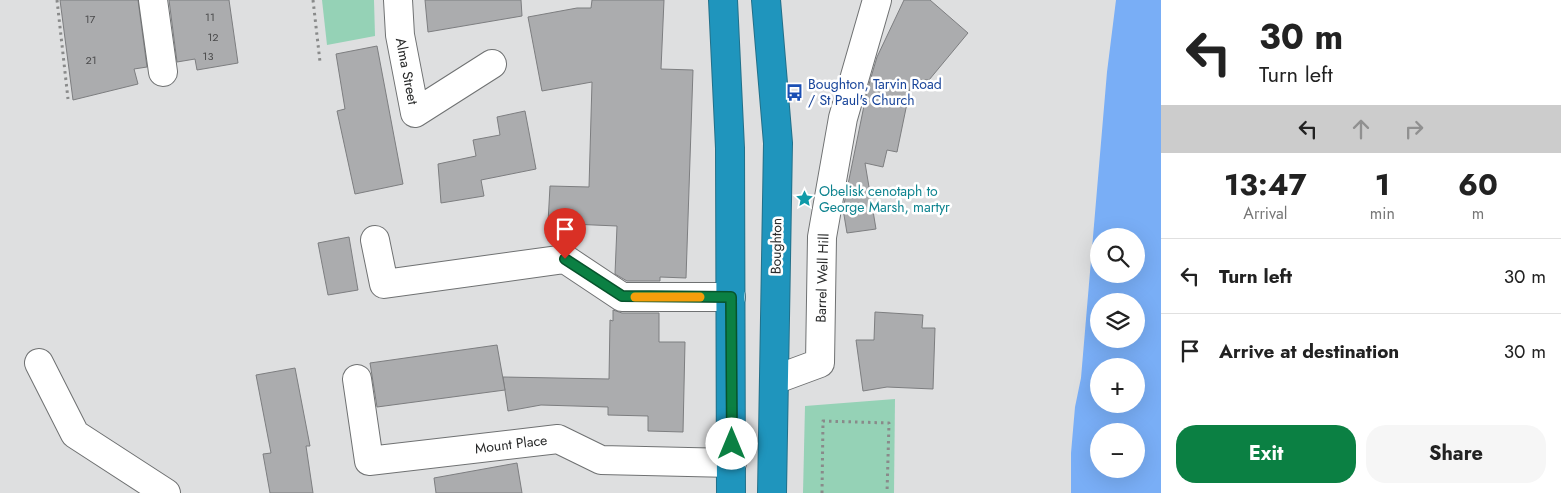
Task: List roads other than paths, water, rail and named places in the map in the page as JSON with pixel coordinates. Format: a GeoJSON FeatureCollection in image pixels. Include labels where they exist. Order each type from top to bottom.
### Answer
{"type":"FeatureCollection","features":[{"type":"Feature","properties":{"kind":"highway"},"geometry":{"type":"LineString","coordinates":[[723,0],[730,148],[731,493]]}},
{"type":"Feature","properties":{"kind":"highway","name":"Boughton"},"geometry":{"type":"LineString","coordinates":[[766,0],[778,143],[772,493]]}},
{"type":"Feature","properties":{"kind":"street"},"geometry":{"type":"LineString","coordinates":[[153,0],[162,72]]}},
{"type":"Feature","properties":{"kind":"street","name":"Alma Street"},"geometry":{"type":"LineString","coordinates":[[398,0],[400,35],[416,113],[492,64]]}},
{"type":"Feature","properties":{"kind":"street","name":"Barrel Well Hill"},"geometry":{"type":"LineString","coordinates":[[774,380],[820,364],[822,237],[843,118],[877,0]]}},
{"type":"Feature","properties":{"kind":"street"},"geometry":{"type":"LineString","coordinates":[[376,240],[384,284],[565,259],[622,296],[731,297]]}},
{"type":"Feature","properties":{"kind":"street"},"geometry":{"type":"LineString","coordinates":[[39,363],[75,434],[166,493]]}},
{"type":"Feature","properties":{"kind":"street","name":"Mount Place"},"geometry":{"type":"LineString","coordinates":[[357,379],[369,461],[558,439],[601,460],[732,463]]}},
{"type":"Feature","properties":{"kind":"water"},"geometry":{"type":"Polygon","coordinates":[[[1116,0],[1161,0],[1161,493],[1071,493],[1071,453],[1075,407],[1081,378],[1090,272],[1090,283],[1145,283],[1145,228],[1094,228],[1107,72],[1116,0]]]}},
{"type":"Feature","properties":{"kind":"place","name":"Boughton, Tarvin Road / St Paul's Church"},"geometry":{"type":"Point","coordinates":[794,92]}},
{"type":"Feature","properties":{"kind":"place","name":"Obelisk cenotaph to George Marsh, martyr"},"geometry":{"type":"Point","coordinates":[805,199]}}]}
